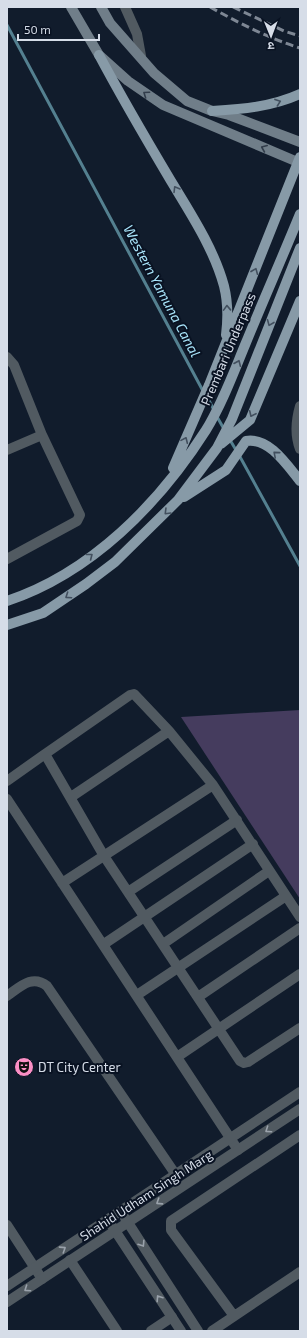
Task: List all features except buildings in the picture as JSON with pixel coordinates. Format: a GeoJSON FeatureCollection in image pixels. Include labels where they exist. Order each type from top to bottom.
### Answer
{"type":"FeatureCollection","features":[{"type":"Feature","properties":{"kind":"main road"},"geometry":{"type":"LineString","coordinates":[[70,7],[99,55],[126,105],[199,227],[218,268],[224,287],[227,306],[225,346]]}},
{"type":"Feature","properties":{"kind":"main road"},"geometry":{"type":"LineString","coordinates":[[101,7],[110,23],[141,56],[154,73],[188,100],[212,111],[300,142]]}},
{"type":"Feature","properties":{"kind":"main road"},"geometry":{"type":"LineString","coordinates":[[7,601],[34,592],[83,562],[123,531],[165,486],[209,385],[299,161],[163,106],[128,81],[99,55]]}},
{"type":"Feature","properties":{"kind":"main road"},"geometry":{"type":"LineString","coordinates":[[212,111],[248,109],[272,105],[300,94]]}},
{"type":"Feature","properties":{"kind":"main road","name":"Prembari Underpass"},"geometry":{"type":"LineString","coordinates":[[165,486],[206,430],[223,398],[300,214]]}},
{"type":"Feature","properties":{"kind":"main road"},"geometry":{"type":"LineString","coordinates":[[7,625],[43,613],[92,580],[121,557],[178,500],[216,448],[232,419],[300,248]]}},
{"type":"Feature","properties":{"kind":"main road"},"geometry":{"type":"LineString","coordinates":[[216,448],[250,420],[300,301]]}},
{"type":"Feature","properties":{"kind":"main road"},"geometry":{"type":"LineString","coordinates":[[178,500],[226,470],[246,442],[254,440],[261,442],[280,458],[300,481]]}},
{"type":"Feature","properties":{"kind":"street"},"geometry":{"type":"LineString","coordinates":[[125,7],[137,34],[141,56]]}},
{"type":"Feature","properties":{"kind":"street"},"geometry":{"type":"LineString","coordinates":[[7,357],[14,365],[42,435],[80,514],[78,521],[7,559]]}},
{"type":"Feature","properties":{"kind":"street"},"geometry":{"type":"LineString","coordinates":[[300,406],[297,416],[297,442],[300,449]]}},
{"type":"Feature","properties":{"kind":"street"},"geometry":{"type":"LineString","coordinates":[[7,450],[42,435]]}},
{"type":"Feature","properties":{"kind":"street"},"geometry":{"type":"LineString","coordinates":[[7,781],[130,695],[134,694],[170,731],[213,785],[238,820],[269,871],[300,917]]}},
{"type":"Feature","properties":{"kind":"street"},"geometry":{"type":"LineString","coordinates":[[71,796],[170,731]]}},
{"type":"Feature","properties":{"kind":"street"},"geometry":{"type":"LineString","coordinates":[[45,754],[71,796],[104,856],[240,1061],[244,1063],[248,1062],[300,1028]]}},
{"type":"Feature","properties":{"kind":"street"},"geometry":{"type":"LineString","coordinates":[[62,883],[213,785]]}},
{"type":"Feature","properties":{"kind":"street"},"geometry":{"type":"LineString","coordinates":[[7,799],[104,944],[238,1150]]}},
{"type":"Feature","properties":{"kind":"street"},"geometry":{"type":"LineString","coordinates":[[128,892],[238,820]]}},
{"type":"Feature","properties":{"kind":"street"},"geometry":{"type":"LineString","coordinates":[[104,944],[253,844]]}},
{"type":"Feature","properties":{"kind":"street"},"geometry":{"type":"LineString","coordinates":[[163,944],[269,871]]}},
{"type":"Feature","properties":{"kind":"street"},"geometry":{"type":"LineString","coordinates":[[137,995],[286,896]]}},
{"type":"Feature","properties":{"kind":"street"},"geometry":{"type":"LineString","coordinates":[[198,997],[300,928]]}},
{"type":"Feature","properties":{"kind":"street"},"geometry":{"type":"LineString","coordinates":[[177,1057],[300,974]]}},
{"type":"Feature","properties":{"kind":"street"},"geometry":{"type":"LineString","coordinates":[[7,996],[27,982],[37,980],[47,986],[176,1175]]}},
{"type":"Feature","properties":{"kind":"street","name":"Shahid Udham Singh Marg"},"geometry":{"type":"LineString","coordinates":[[7,1286],[300,1092]]}},
{"type":"Feature","properties":{"kind":"street","name":"Shahid Udham Singh Marg"},"geometry":{"type":"LineString","coordinates":[[7,1302],[300,1109]]}},
{"type":"Feature","properties":{"kind":"street"},"geometry":{"type":"LineString","coordinates":[[234,1316],[171,1230],[171,1221],[300,1135]]}},
{"type":"Feature","properties":{"kind":"street"},"geometry":{"type":"LineString","coordinates":[[121,1211],[198,1331]]}},
{"type":"Feature","properties":{"kind":"street"},"geometry":{"type":"LineString","coordinates":[[108,1220],[181,1331]]}},
{"type":"Feature","properties":{"kind":"street"},"geometry":{"type":"LineString","coordinates":[[7,1225],[42,1279]]}},
{"type":"Feature","properties":{"kind":"street"},"geometry":{"type":"LineString","coordinates":[[70,1260],[117,1331]]}},
{"type":"Feature","properties":{"kind":"street"},"geometry":{"type":"LineString","coordinates":[[212,1331],[300,1272]]}},
{"type":"Feature","properties":{"kind":"street"},"geometry":{"type":"LineString","coordinates":[[152,1331],[172,1317]]}},
{"type":"Feature","properties":{"kind":"shaded area"},"geometry":{"type":"Polygon","coordinates":[[[300,710],[300,899],[181,717],[300,710]]]}},
{"type":"Feature","properties":{"kind":"waterway","name":"Western Yamuna Canal"},"geometry":{"type":"LineString","coordinates":[[7,25],[203,391]]}},
{"type":"Feature","properties":{"kind":"waterway","name":"Western Yamuna Canal"},"geometry":{"type":"LineString","coordinates":[[207,397],[214,410]]}},
{"type":"Feature","properties":{"kind":"waterway","name":"Western Yamuna Canal"},"geometry":{"type":"LineString","coordinates":[[216,415],[224,429]]}},
{"type":"Feature","properties":{"kind":"waterway","name":"Western Yamuna Canal"},"geometry":{"type":"LineString","coordinates":[[230,440],[236,450]]}},
{"type":"Feature","properties":{"kind":"waterway","name":"Western Yamuna Canal"},"geometry":{"type":"LineString","coordinates":[[239,455],[300,566]]}},
{"type":"Feature","properties":{"kind":"railway"},"geometry":{"type":"LineString","coordinates":[[210,7],[254,30],[300,48]]}},
{"type":"Feature","properties":{"kind":"railway"},"geometry":{"type":"LineString","coordinates":[[233,7],[284,31],[300,36]]}},
{"type":"Feature","properties":{"kind":"place","name":"DT City Center"},"geometry":{"type":"Point","coordinates":[24,1067]}}]}
